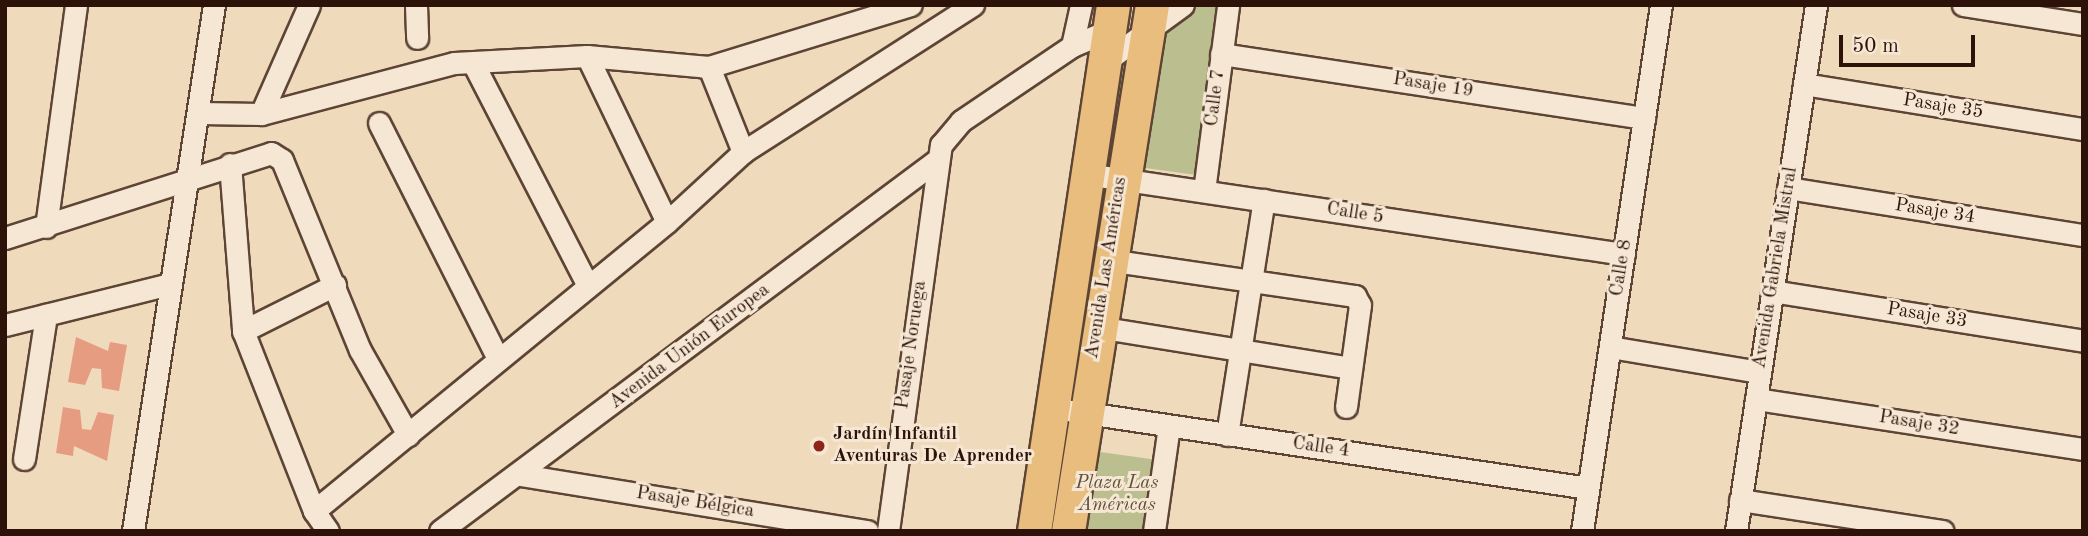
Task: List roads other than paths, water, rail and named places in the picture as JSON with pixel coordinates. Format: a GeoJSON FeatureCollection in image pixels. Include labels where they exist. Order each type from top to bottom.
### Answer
{"type":"FeatureCollection","features":[{"type":"Feature","properties":{"kind":"main road","name":"Avenida Las Américas"},"geometry":{"type":"LineString","coordinates":[[1034,531],[1102,64],[1113,14]]}},
{"type":"Feature","properties":{"kind":"main road","name":"Avenida Las Américas"},"geometry":{"type":"LineString","coordinates":[[1068,531],[1120,179],[1149,19]]}},
{"type":"Feature","properties":{"kind":"street"},"geometry":{"type":"LineString","coordinates":[[46,227],[76,5]]}},
{"type":"Feature","properties":{"kind":"street"},"geometry":{"type":"LineString","coordinates":[[133,531],[170,284],[191,180],[214,5]]}},
{"type":"Feature","properties":{"kind":"street"},"geometry":{"type":"LineString","coordinates":[[261,114],[309,5]]}},
{"type":"Feature","properties":{"kind":"street"},"geometry":{"type":"LineString","coordinates":[[416,5],[417,38]]}},
{"type":"Feature","properties":{"kind":"street"},"geometry":{"type":"LineString","coordinates":[[200,113],[261,114],[419,70],[473,63],[586,56],[709,67],[911,5]]}},
{"type":"Feature","properties":{"kind":"street"},"geometry":{"type":"LineString","coordinates":[[314,512],[497,357],[667,222],[743,152],[973,5]]}},
{"type":"Feature","properties":{"kind":"street"},"geometry":{"type":"LineString","coordinates":[[1072,46],[1081,5]]}},
{"type":"Feature","properties":{"kind":"street"},"geometry":{"type":"LineString","coordinates":[[937,160],[950,130],[1072,46],[1113,14],[1127,24],[1149,19],[1183,5]]}},
{"type":"Feature","properties":{"kind":"street","name":"Calle 7"},"geometry":{"type":"LineString","coordinates":[[1204,191],[1228,5]]}},
{"type":"Feature","properties":{"kind":"street","name":"Calle 8"},"geometry":{"type":"LineString","coordinates":[[1582,531],[1661,5]]}},
{"type":"Feature","properties":{"kind":"street","name":"Avenida Gabriela Mistral"},"geometry":{"type":"LineString","coordinates":[[1736,531],[1816,5]]}},
{"type":"Feature","properties":{"kind":"street"},"geometry":{"type":"LineString","coordinates":[[1963,5],[2083,24]]}},
{"type":"Feature","properties":{"kind":"street"},"geometry":{"type":"LineString","coordinates":[[1102,64],[1149,19]]}},
{"type":"Feature","properties":{"kind":"street","name":"Pasaje 19"},"geometry":{"type":"LineString","coordinates":[[1222,54],[1644,118]]}},
{"type":"Feature","properties":{"kind":"street"},"geometry":{"type":"LineString","coordinates":[[586,56],[667,222]]}},
{"type":"Feature","properties":{"kind":"street"},"geometry":{"type":"LineString","coordinates":[[473,63],[588,286]]}},
{"type":"Feature","properties":{"kind":"street"},"geometry":{"type":"LineString","coordinates":[[709,67],[743,152]]}},
{"type":"Feature","properties":{"kind":"street","name":"Pasaje 35"},"geometry":{"type":"LineString","coordinates":[[1804,84],[2083,129]]}},
{"type":"Feature","properties":{"kind":"street"},"geometry":{"type":"LineString","coordinates":[[379,123],[497,357]]}},
{"type":"Feature","properties":{"kind":"street"},"geometry":{"type":"LineString","coordinates":[[5,238],[271,153],[282,160],[360,350],[408,435]]}},
{"type":"Feature","properties":{"kind":"street","name":"Avenida Unión Europea"},"geometry":{"type":"LineString","coordinates":[[440,531],[521,475],[937,160]]}},
{"type":"Feature","properties":{"kind":"street","name":"Pasaje Noruega"},"geometry":{"type":"LineString","coordinates":[[888,531],[937,160]]}},
{"type":"Feature","properties":{"kind":"street"},"geometry":{"type":"LineString","coordinates":[[230,164],[243,331],[314,512],[328,531]]}},
{"type":"Feature","properties":{"kind":"street","name":"Calle 5"},"geometry":{"type":"LineString","coordinates":[[1086,174],[1624,254]]}},
{"type":"Feature","properties":{"kind":"street","name":"Pasaje 34"},"geometry":{"type":"LineString","coordinates":[[1788,188],[2083,235]]}},
{"type":"Feature","properties":{"kind":"street"},"geometry":{"type":"LineString","coordinates":[[1227,435],[1264,200]]}},
{"type":"Feature","properties":{"kind":"street"},"geometry":{"type":"LineString","coordinates":[[1108,260],[1355,296],[1360,306],[1346,407]]}},
{"type":"Feature","properties":{"kind":"street"},"geometry":{"type":"LineString","coordinates":[[5,325],[170,284]]}},
{"type":"Feature","properties":{"kind":"street"},"geometry":{"type":"LineString","coordinates":[[243,331],[335,285]]}},
{"type":"Feature","properties":{"kind":"street","name":"Pasaje 33"},"geometry":{"type":"LineString","coordinates":[[1772,291],[2083,341]]}},
{"type":"Feature","properties":{"kind":"street"},"geometry":{"type":"LineString","coordinates":[[24,459],[46,315]]}},
{"type":"Feature","properties":{"kind":"street"},"geometry":{"type":"LineString","coordinates":[[1098,327],[1351,368]]}},
{"type":"Feature","properties":{"kind":"street"},"geometry":{"type":"LineString","coordinates":[[1610,347],[1760,372]]}},
{"type":"Feature","properties":{"kind":"street","name":"Pasaje 32"},"geometry":{"type":"LineString","coordinates":[[1756,398],[2083,449]]}},
{"type":"Feature","properties":{"kind":"street","name":"Calle 4"},"geometry":{"type":"LineString","coordinates":[[1053,408],[1588,488]]}},
{"type":"Feature","properties":{"kind":"street"},"geometry":{"type":"LineString","coordinates":[[1154,531],[1169,426]]}},
{"type":"Feature","properties":{"kind":"street","name":"Pasaje Bélgica"},"geometry":{"type":"LineString","coordinates":[[521,475],[868,531]]}},
{"type":"Feature","properties":{"kind":"street"},"geometry":{"type":"LineString","coordinates":[[1740,500],[1943,531]]}},
{"type":"Feature","properties":{"kind":"place","name":"Jardín Infantil Aventuras De Aprender"},"geometry":{"type":"Point","coordinates":[819,446]}},
{"type":"Feature","properties":{"kind":"park label","name":"Plaza Las Américas"},"geometry":{"type":"Point","coordinates":[1117,495]}}]}
